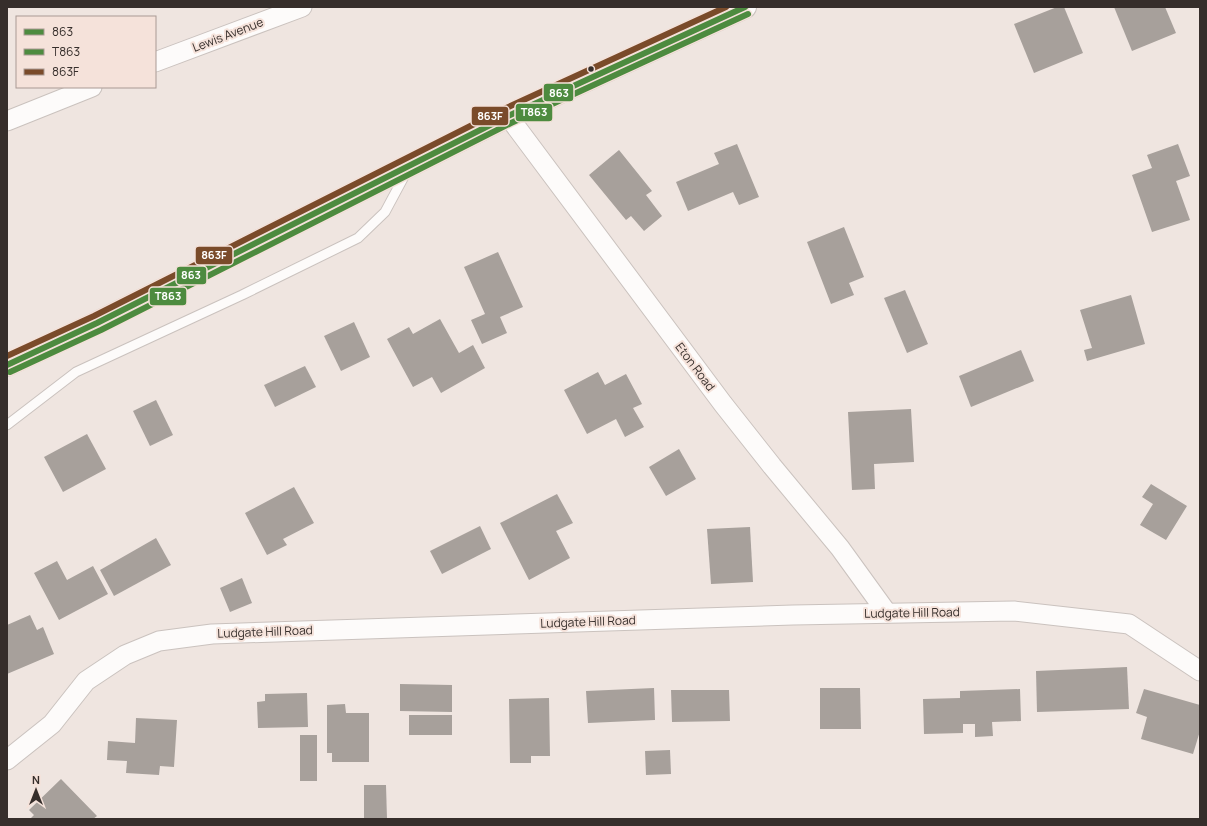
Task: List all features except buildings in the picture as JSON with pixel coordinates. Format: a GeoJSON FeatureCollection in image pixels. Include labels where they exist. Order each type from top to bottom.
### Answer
{"type":"FeatureCollection","features":[{"type":"Feature","properties":{"kind":"main road"},"geometry":{"type":"LineString","coordinates":[[7,365],[97,323],[508,116],[745,7]]}},
{"type":"Feature","properties":{"kind":"street","name":"Lewis Avenue"},"geometry":{"type":"LineString","coordinates":[[156,62],[302,7]]}},
{"type":"Feature","properties":{"kind":"street"},"geometry":{"type":"LineString","coordinates":[[7,121],[90,88]]}},
{"type":"Feature","properties":{"kind":"street","name":"Eton Road"},"geometry":{"type":"LineString","coordinates":[[508,116],[723,404],[840,548],[887,614]]}},
{"type":"Feature","properties":{"kind":"street","name":"Ludgate Hill Road"},"geometry":{"type":"LineString","coordinates":[[7,760],[52,724],[86,681],[125,655],[158,642],[212,634],[785,615],[1014,611],[1129,624],[1200,671]]}},
{"type":"Feature","properties":{"kind":"lane"},"geometry":{"type":"LineString","coordinates":[[7,425],[76,372],[242,295],[358,238],[385,212],[410,166]]}},
{"type":"Feature","properties":{"kind":"transit line","name":"863F"},"geometry":{"type":"LineString","coordinates":[[7,356],[94,316],[504,109],[726,7]]}},
{"type":"Feature","properties":{"kind":"transit line","name":"863"},"geometry":{"type":"LineString","coordinates":[[7,365],[97,323],[508,116],[745,7]]}},
{"type":"Feature","properties":{"kind":"transit line","name":"T863"},"geometry":{"type":"LineString","coordinates":[[10,372],[101,330],[511,123],[748,14]]}}]}
